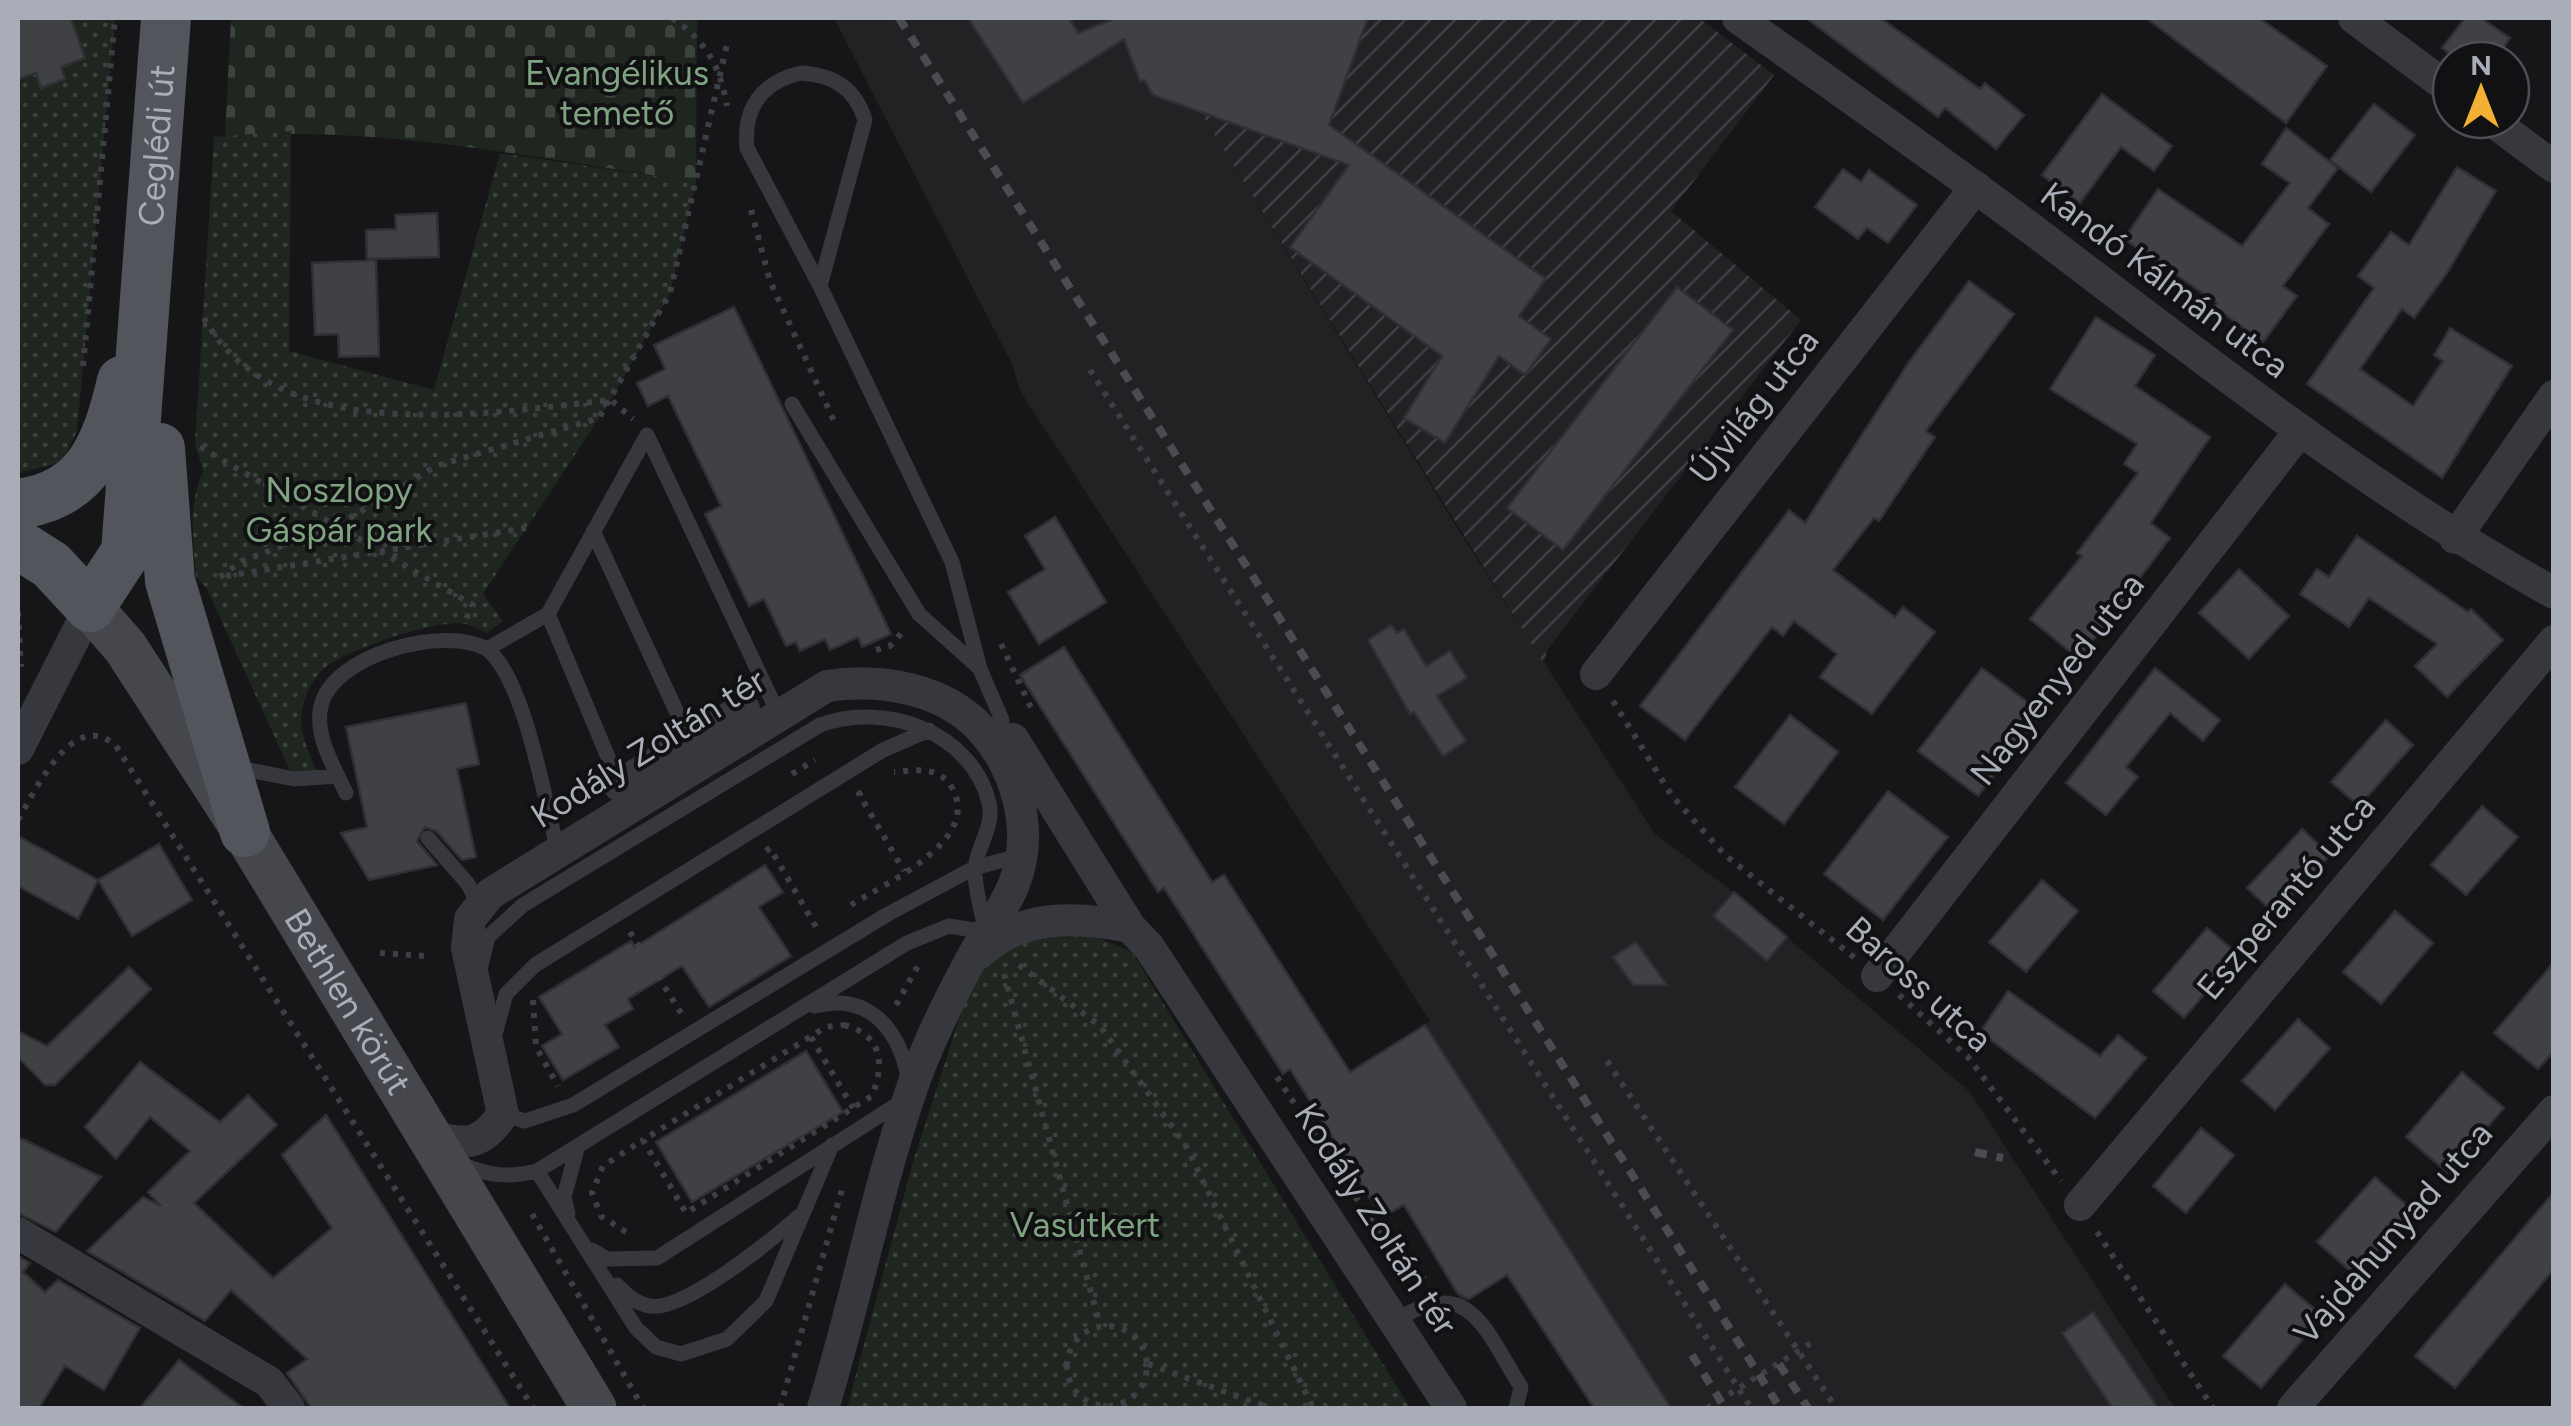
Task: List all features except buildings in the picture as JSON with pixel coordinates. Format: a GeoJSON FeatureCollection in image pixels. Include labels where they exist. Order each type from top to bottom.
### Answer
{"type":"FeatureCollection","features":[{"type":"Feature","properties":{"kind":"main road","name":"Ceglédi út"},"geometry":{"type":"LineString","coordinates":[[148,274],[166,18]]}},
{"type":"Feature","properties":{"kind":"main road"},"geometry":{"type":"LineString","coordinates":[[18,504],[42,501],[75,486],[92,463],[117,401],[148,274]]}},
{"type":"Feature","properties":{"kind":"main road"},"geometry":{"type":"LineString","coordinates":[[18,544],[51,565],[90,606],[126,552],[148,274]]}},
{"type":"Feature","properties":{"kind":"main road"},"geometry":{"type":"LineString","coordinates":[[148,274],[170,581],[244,832]]}},
{"type":"Feature","properties":{"kind":"street","name":"Kandó Kálmán utca"},"geometry":{"type":"LineString","coordinates":[[1738,18],[1976,187],[2299,432],[2454,538],[2554,593]]}},
{"type":"Feature","properties":{"kind":"street"},"geometry":{"type":"LineString","coordinates":[[2354,18],[2431,75]]}},
{"type":"Feature","properties":{"kind":"street"},"geometry":{"type":"LineString","coordinates":[[2518,140],[2554,167]]}},
{"type":"Feature","properties":{"kind":"street","name":"Újvilág utca"},"geometry":{"type":"LineString","coordinates":[[1596,674],[1976,187]]}},
{"type":"Feature","properties":{"kind":"street"},"geometry":{"type":"LineString","coordinates":[[2454,538],[2554,396]]}},
{"type":"Feature","properties":{"kind":"street","name":"Nagyenyed utca"},"geometry":{"type":"LineString","coordinates":[[1878,976],[2299,432]]}},
{"type":"Feature","properties":{"kind":"street"},"geometry":{"type":"LineString","coordinates":[[18,749],[90,606]]}},
{"type":"Feature","properties":{"kind":"street","name":"Bethlen körút"},"geometry":{"type":"LineString","coordinates":[[90,606],[126,647],[244,832],[594,1408]]}},
{"type":"Feature","properties":{"kind":"street","name":"Eszperantó utca"},"geometry":{"type":"LineString","coordinates":[[2080,1205],[2554,641]]}},
{"type":"Feature","properties":{"kind":"street","name":"Kodály Zoltán tér"},"geometry":{"type":"LineString","coordinates":[[774,703],[793,679],[858,664],[965,676]]}},
{"type":"Feature","properties":{"kind":"street","name":"Kodály Zoltán tér"},"geometry":{"type":"LineString","coordinates":[[965,676],[972,694],[1002,720],[1130,927],[1150,946],[1451,1408]]}},
{"type":"Feature","properties":{"kind":"street","name":"Kodály Zoltán tér"},"geometry":{"type":"LineString","coordinates":[[965,676],[979,713],[989,760]]}},
{"type":"Feature","properties":{"kind":"street","name":"Kodály Zoltán tér"},"geometry":{"type":"LineString","coordinates":[[474,896],[490,894],[558,852],[624,796],[774,703],[827,686],[856,682],[901,687],[948,704],[972,720],[989,760],[1015,787],[1060,818]]}},
{"type":"Feature","properties":{"kind":"street","name":"Kodály Zoltán tér"},"geometry":{"type":"LineString","coordinates":[[968,964],[1015,882],[1022,855],[1015,787]]}},
{"type":"Feature","properties":{"kind":"street"},"geometry":{"type":"LineString","coordinates":[[433,1145],[460,1144],[488,1136],[503,1114],[466,948],[474,896]]}},
{"type":"Feature","properties":{"kind":"street"},"geometry":{"type":"LineString","coordinates":[[823,1408],[910,1094],[968,964],[1000,934],[1033,922],[1075,920],[1130,927]]}},
{"type":"Feature","properties":{"kind":"street","name":"Vajdahunyad utca"},"geometry":{"type":"LineString","coordinates":[[2293,1408],[2554,1111]]}},
{"type":"Feature","properties":{"kind":"street"},"geometry":{"type":"LineString","coordinates":[[18,1233],[269,1382],[289,1408]]}},
{"type":"Feature","properties":{"kind":"lane"},"geometry":{"type":"LineString","coordinates":[[820,286],[866,120],[860,104],[835,80],[801,73],[784,77],[756,98],[748,114],[747,148],[820,286],[952,562],[965,676]]}},
{"type":"Feature","properties":{"kind":"lane"},"geometry":{"type":"LineString","coordinates":[[792,404],[920,614],[965,676]]}},
{"type":"Feature","properties":{"kind":"lane"},"geometry":{"type":"LineString","coordinates":[[487,649],[548,614],[647,435],[774,703]]}},
{"type":"Feature","properties":{"kind":"lane"},"geometry":{"type":"LineString","coordinates":[[592,531],[695,752]]}},
{"type":"Feature","properties":{"kind":"lane"},"geometry":{"type":"LineString","coordinates":[[548,614],[624,796]]}},
{"type":"Feature","properties":{"kind":"lane"},"geometry":{"type":"LineString","coordinates":[[346,793],[319,729],[328,688],[350,667],[371,657],[453,638],[472,641],[503,662],[515,688],[558,852]]}},
{"type":"Feature","properties":{"kind":"lane"},"geometry":{"type":"LineString","coordinates":[[474,992],[488,937],[523,905],[820,726],[839,718],[866,717],[929,730],[989,760]]}},
{"type":"Feature","properties":{"kind":"lane"},"geometry":{"type":"LineString","coordinates":[[433,1145],[482,1173],[512,1178],[538,1171],[806,1009],[906,943],[949,926],[986,932],[974,868],[986,840],[989,760],[1002,720]]}},
{"type":"Feature","properties":{"kind":"lane"},"geometry":{"type":"LineString","coordinates":[[489,1060],[506,994],[535,965],[883,750],[929,730]]}},
{"type":"Feature","properties":{"kind":"lane"},"geometry":{"type":"LineString","coordinates":[[225,765],[294,779],[338,776]]}},
{"type":"Feature","properties":{"kind":"lane"},"geometry":{"type":"LineString","coordinates":[[428,838],[474,896]]}},
{"type":"Feature","properties":{"kind":"lane"},"geometry":{"type":"LineString","coordinates":[[503,1114],[525,1121],[573,1105],[888,914],[974,868],[1022,855]]}},
{"type":"Feature","properties":{"kind":"lane"},"geometry":{"type":"LineString","coordinates":[[584,1245],[607,1259],[657,1258],[910,1094],[903,1052],[886,1023],[850,1004],[831,1002],[806,1009]]}},
{"type":"Feature","properties":{"kind":"lane"},"geometry":{"type":"LineString","coordinates":[[538,1171],[636,1328],[656,1346],[681,1354],[727,1340],[766,1302],[832,1145]]}},
{"type":"Feature","properties":{"kind":"lane"},"geometry":{"type":"LineString","coordinates":[[572,1224],[564,1198],[577,1149]]}},
{"type":"Feature","properties":{"kind":"lane"},"geometry":{"type":"LineString","coordinates":[[603,1272],[630,1298],[652,1307],[676,1302],[762,1248],[802,1214]]}},
{"type":"Feature","properties":{"kind":"lane"},"geometry":{"type":"LineString","coordinates":[[1397,1320],[1424,1303],[1446,1300],[1474,1314],[1521,1387],[1516,1408]]}},
{"type":"Feature","properties":{"kind":"path"},"geometry":{"type":"LineString","coordinates":[[82,372],[115,18]]}},
{"type":"Feature","properties":{"kind":"path"},"geometry":{"type":"LineString","coordinates":[[672,18],[696,33],[720,70],[730,122]]}},
{"type":"Feature","properties":{"kind":"path"},"geometry":{"type":"LineString","coordinates":[[206,587],[242,562],[338,524],[436,466],[598,418],[670,293],[727,44]]}},
{"type":"Feature","properties":{"kind":"path"},"geometry":{"type":"LineString","coordinates":[[746,193],[770,281],[834,423]]}},
{"type":"Feature","properties":{"kind":"path"},"geometry":{"type":"LineString","coordinates":[[204,318],[215,339],[250,368],[291,392],[338,406],[436,417],[611,400]]}},
{"type":"Feature","properties":{"kind":"path"},"geometry":{"type":"LineString","coordinates":[[1090,370],[1752,1408]]}},
{"type":"Feature","properties":{"kind":"path"},"geometry":{"type":"LineString","coordinates":[[195,444],[473,605],[453,638]]}},
{"type":"Feature","properties":{"kind":"path"},"geometry":{"type":"LineString","coordinates":[[220,577],[526,528]]}},
{"type":"Feature","properties":{"kind":"path"},"geometry":{"type":"LineString","coordinates":[[18,612],[22,683]]}},
{"type":"Feature","properties":{"kind":"path"},"geometry":{"type":"LineString","coordinates":[[868,653],[890,646],[920,614]]}},
{"type":"Feature","properties":{"kind":"path","name":"Baross utca"},"geometry":{"type":"LineString","coordinates":[[1596,674],[1672,796],[1725,855],[1878,976],[1968,1057],[2080,1205],[2214,1408]]}},
{"type":"Feature","properties":{"kind":"path"},"geometry":{"type":"LineString","coordinates":[[18,820],[66,746],[91,734],[106,736],[116,746],[533,1408]]}},
{"type":"Feature","properties":{"kind":"path"},"geometry":{"type":"LineString","coordinates":[[845,909],[941,848],[957,818],[958,798],[946,778],[924,769],[894,772],[882,779]]}},
{"type":"Feature","properties":{"kind":"path"},"geometry":{"type":"LineString","coordinates":[[870,786],[859,794],[904,871]]}},
{"type":"Feature","properties":{"kind":"path"},"geometry":{"type":"LineString","coordinates":[[754,857],[770,848],[816,927]]}},
{"type":"Feature","properties":{"kind":"path"},"geometry":{"type":"LineString","coordinates":[[800,937],[830,918]]}},
{"type":"Feature","properties":{"kind":"path"},"geometry":{"type":"LineString","coordinates":[[615,942],[647,922]]}},
{"type":"Feature","properties":{"kind":"path"},"geometry":{"type":"LineString","coordinates":[[632,931],[681,1013]]}},
{"type":"Feature","properties":{"kind":"path"},"geometry":{"type":"LineString","coordinates":[[380,953],[425,956]]}},
{"type":"Feature","properties":{"kind":"path"},"geometry":{"type":"LineString","coordinates":[[1011,959],[1100,1026],[1166,1116],[1232,1233],[1313,1408]]}},
{"type":"Feature","properties":{"kind":"path"},"geometry":{"type":"LineString","coordinates":[[1002,969],[1100,1325]]}},
{"type":"Feature","properties":{"kind":"path"},"geometry":{"type":"LineString","coordinates":[[532,992],[536,1047],[560,1088],[574,1079]]}},
{"type":"Feature","properties":{"kind":"path"},"geometry":{"type":"LineString","coordinates":[[636,1233],[622,1232],[601,1216],[592,1192],[604,1166],[826,1028],[862,1030],[874,1041],[880,1074],[872,1096],[674,1220]]}},
{"type":"Feature","properties":{"kind":"path"},"geometry":{"type":"LineString","coordinates":[[1608,1061],[1836,1408]]}},
{"type":"Feature","properties":{"kind":"path"},"geometry":{"type":"LineString","coordinates":[[643,1140],[686,1213]]}},
{"type":"Feature","properties":{"kind":"path"},"geometry":{"type":"LineString","coordinates":[[548,1242],[643,1408]]}},
{"type":"Feature","properties":{"kind":"path"},"geometry":{"type":"LineString","coordinates":[[1100,1325],[1123,1328],[1141,1342],[1148,1364],[1138,1391],[1114,1408],[1089,1403],[1070,1385],[1066,1360],[1077,1337],[1100,1325]]}},
{"type":"Feature","properties":{"kind":"path"},"geometry":{"type":"LineString","coordinates":[[1706,1408],[1811,1343]]}},
{"type":"Feature","properties":{"kind":"path"},"geometry":{"type":"LineString","coordinates":[[1148,1364],[1270,1408]]}},
{"type":"Feature","properties":{"kind":"shaded area"},"geometry":{"type":"Polygon","coordinates":[[[834,18],[1224,18],[1194,102],[1468,545],[1655,834],[1727,887],[1969,1091],[2175,1408],[1594,1408],[1528,1308],[1545,1296],[1524,1264],[1463,1303],[1441,1268],[1538,1207],[1425,1025],[1430,1021],[1020,391],[1013,366],[834,18]]]}},
{"type":"Feature","properties":{"kind":"shaded area"},"geometry":{"type":"Polygon","coordinates":[[[1224,18],[1699,18],[1774,75],[1671,211],[1801,320],[1547,650],[1544,664],[1194,102],[1224,18]]]}},
{"type":"Feature","properties":{"kind":"green space"},"geometry":{"type":"Polygon","coordinates":[[[18,18],[115,18],[77,431],[62,462],[18,473],[18,18]]]}},
{"type":"Feature","properties":{"kind":"green space","name":"Evangélikus temető"},"geometry":{"type":"Polygon","coordinates":[[[231,18],[697,18],[696,182],[402,140],[343,135],[225,136],[231,18]]]}},
{"type":"Feature","properties":{"kind":"green space","name":"Noszlopy Gáspár park"},"geometry":{"type":"Polygon","coordinates":[[[291,131],[289,351],[434,390],[500,153],[696,182],[670,293],[611,400],[483,594],[503,621],[487,633],[453,623],[416,630],[327,666],[307,693],[301,721],[306,746],[320,779],[294,779],[206,587],[196,577],[193,536],[195,497],[203,471],[195,444],[214,137],[291,131]]]}},
{"type":"Feature","properties":{"kind":"green space","name":"Vasútkert"},"geometry":{"type":"Polygon","coordinates":[[[1087,933],[1132,952],[1410,1408],[847,1408],[913,1162],[970,985],[997,950],[1045,937],[1087,933]]]}},
{"type":"Feature","properties":{"kind":"railway"},"geometry":{"type":"LineString","coordinates":[[899,18],[1780,1408]]}},
{"type":"Feature","properties":{"kind":"railway"},"geometry":{"type":"LineString","coordinates":[[1975,1152],[2003,1158]]}},
{"type":"Feature","properties":{"kind":"railway"},"geometry":{"type":"LineString","coordinates":[[1692,1355],[1725,1408]]}},
{"type":"Feature","properties":{"kind":"railway"},"geometry":{"type":"LineString","coordinates":[[1779,1364],[1808,1408]]}}]}
